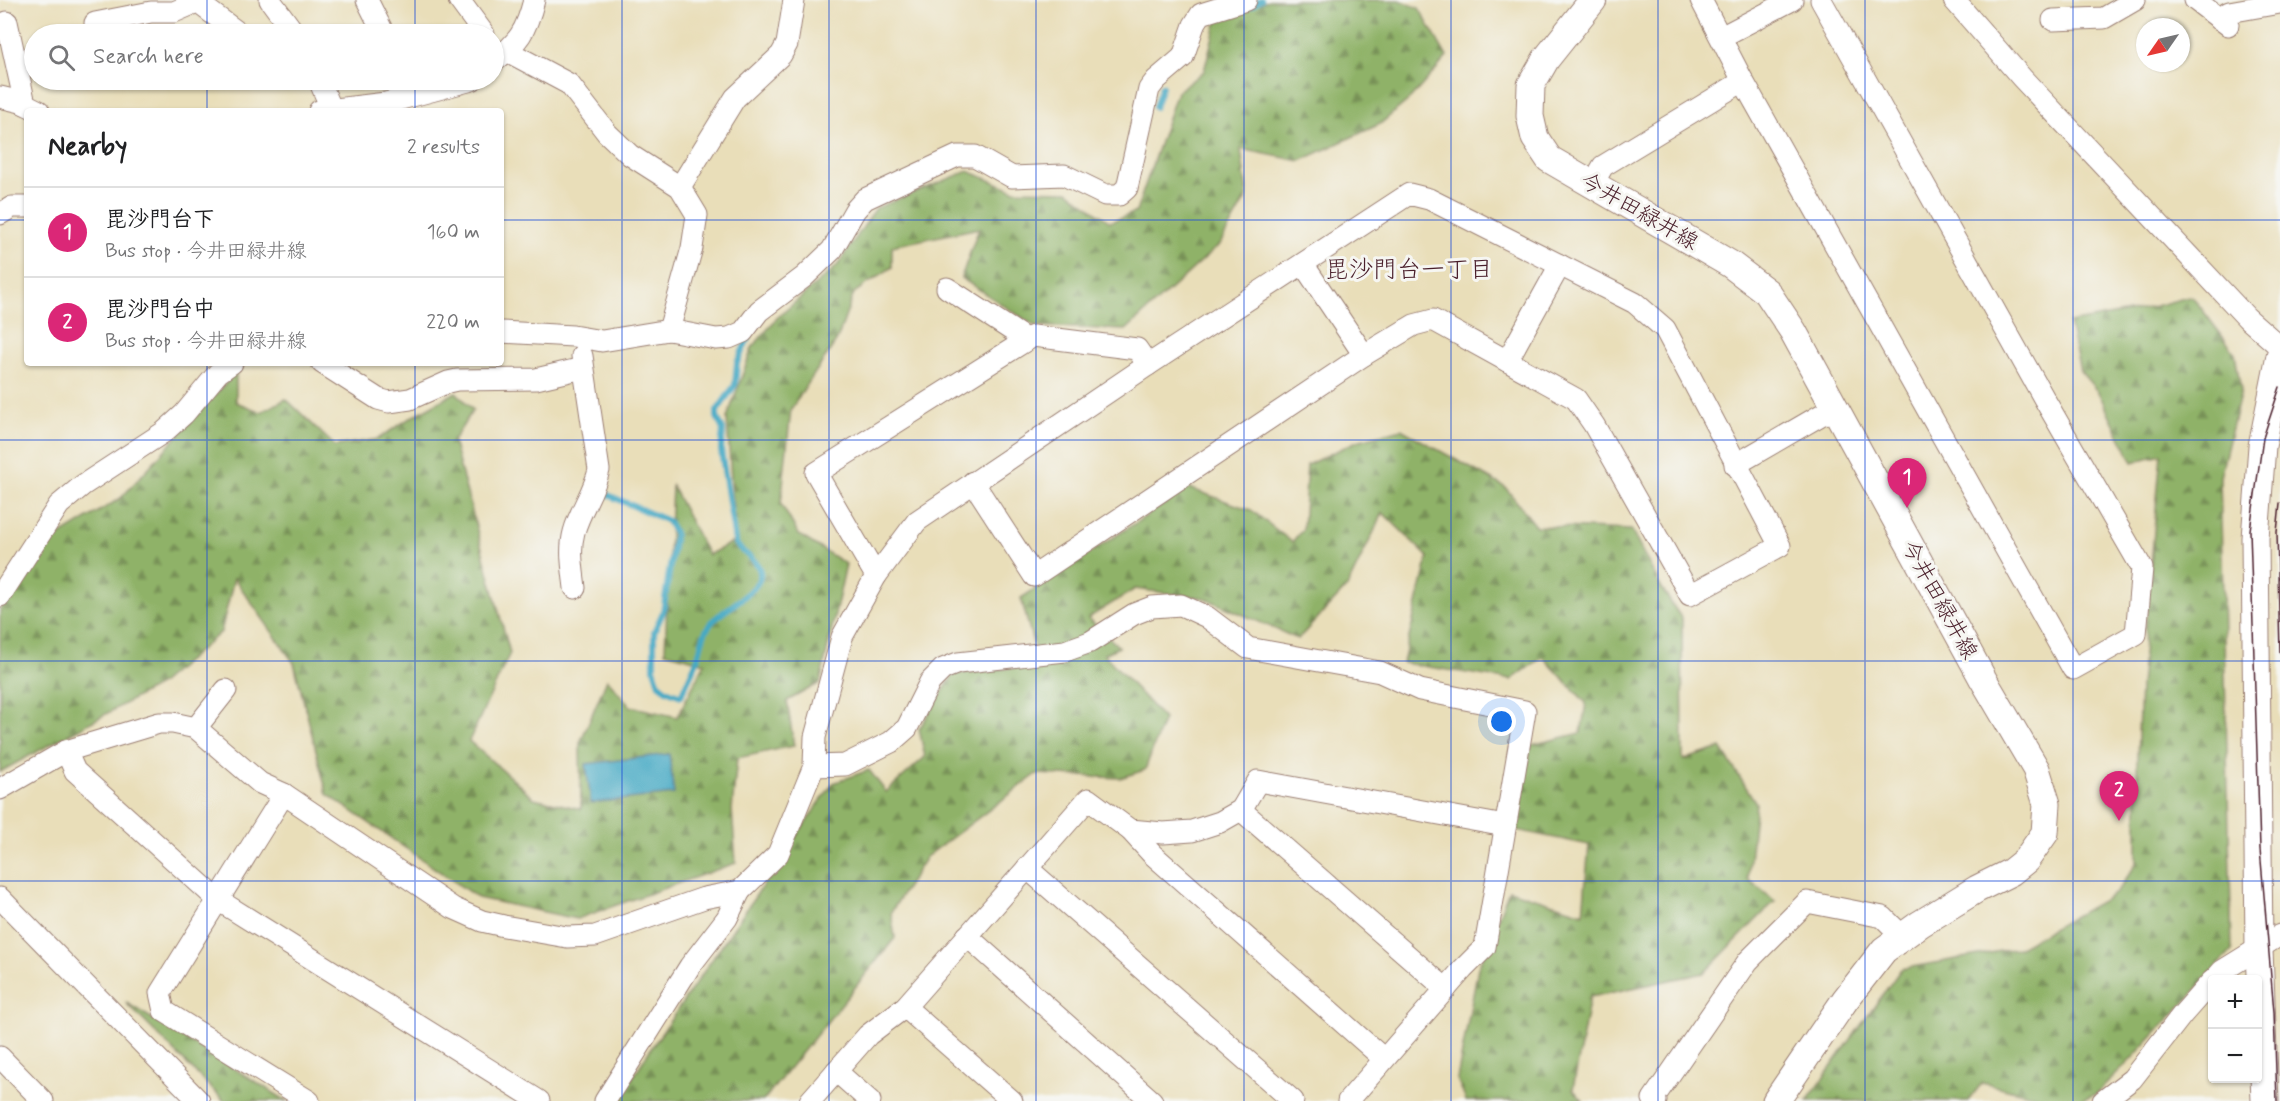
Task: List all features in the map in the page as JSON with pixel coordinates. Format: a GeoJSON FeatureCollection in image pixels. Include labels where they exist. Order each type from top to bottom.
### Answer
{"type":"FeatureCollection","features":[{"type":"Feature","properties":{"kind":"main road","name":"今井田緑井線"},"geometry":{"type":"LineString","coordinates":[[1593,0],[1546,59],[1531,86],[1530,116],[1535,138],[1549,159],[1730,264],[1767,292],[1792,332],[1983,679],[2036,770],[2048,804],[2044,834],[2026,860],[2011,872],[1977,889],[1884,950],[1845,1000],[1776,1101]]}},
{"type":"Feature","properties":{"kind":"main road"},"geometry":{"type":"LineString","coordinates":[[2265,1101],[2270,942],[2255,538],[2262,446],[2280,356]]}},
{"type":"Feature","properties":{"kind":"street"},"geometry":{"type":"LineString","coordinates":[[270,0],[285,24]]}},
{"type":"Feature","properties":{"kind":"street"},"geometry":{"type":"LineString","coordinates":[[367,0],[379,24]]}},
{"type":"Feature","properties":{"kind":"street"},"geometry":{"type":"LineString","coordinates":[[459,0],[477,24]]}},
{"type":"Feature","properties":{"kind":"street"},"geometry":{"type":"LineString","coordinates":[[504,51],[513,45],[528,25],[534,0]]}},
{"type":"Feature","properties":{"kind":"street"},"geometry":{"type":"LineString","coordinates":[[680,187],[735,98],[781,55],[787,44],[794,0]]}},
{"type":"Feature","properties":{"kind":"street"},"geometry":{"type":"LineString","coordinates":[[504,332],[580,337],[602,341],[669,330],[716,339],[729,338],[743,332],[759,311],[804,277],[832,250],[855,210],[866,199],[957,156],[975,156],[1012,177],[1064,175],[1105,195],[1119,195],[1127,188],[1149,89],[1155,80],[1184,57],[1194,25],[1202,14],[1246,0]]}},
{"type":"Feature","properties":{"kind":"street"},"geometry":{"type":"LineString","coordinates":[[1701,0],[1743,81],[2073,669],[2136,634],[2142,568],[2046,402],[1821,0]]}},
{"type":"Feature","properties":{"kind":"street"},"geometry":{"type":"LineString","coordinates":[[1721,37],[1792,0]]}},
{"type":"Feature","properties":{"kind":"street"},"geometry":{"type":"LineString","coordinates":[[1954,0],[2022,78],[2247,318],[2280,347]]}},
{"type":"Feature","properties":{"kind":"street"},"geometry":{"type":"LineString","coordinates":[[2060,13],[2104,18],[2128,6],[2134,0]]}},
{"type":"Feature","properties":{"kind":"street"},"geometry":{"type":"LineString","coordinates":[[2195,0],[2223,22],[2229,12],[2280,3]]}},
{"type":"Feature","properties":{"kind":"street"},"geometry":{"type":"LineString","coordinates":[[95,23],[151,12],[174,12],[197,2],[227,24]]}},
{"type":"Feature","properties":{"kind":"street"},"geometry":{"type":"LineString","coordinates":[[7,22],[24,80]]}},
{"type":"Feature","properties":{"kind":"street"},"geometry":{"type":"LineString","coordinates":[[504,57],[569,84],[607,133],[630,155],[680,187],[697,215],[692,248],[669,330]]}},
{"type":"Feature","properties":{"kind":"street"},"geometry":{"type":"LineString","coordinates":[[1592,185],[1603,166],[1743,81]]}},
{"type":"Feature","properties":{"kind":"street"},"geometry":{"type":"LineString","coordinates":[[27,90],[32,108]]}},
{"type":"Feature","properties":{"kind":"street"},"geometry":{"type":"LineString","coordinates":[[321,90],[325,108]]}},
{"type":"Feature","properties":{"kind":"street"},"geometry":{"type":"LineString","coordinates":[[369,108],[406,90]]}},
{"type":"Feature","properties":{"kind":"street"},"geometry":{"type":"LineString","coordinates":[[0,97],[32,108]]}},
{"type":"Feature","properties":{"kind":"street"},"geometry":{"type":"LineString","coordinates":[[605,1101],[690,966],[727,918],[740,891],[778,854],[814,766],[815,737],[842,637],[876,576],[917,521],[973,482],[1148,365],[1409,194],[1429,199],[1635,303],[1665,329],[1735,465],[1780,546],[1690,595],[1594,425],[1576,399],[1433,320],[1414,325],[1364,355],[1034,576],[973,482]]}},
{"type":"Feature","properties":{"kind":"street"},"geometry":{"type":"LineString","coordinates":[[0,213],[12,207],[24,207]]}},
{"type":"Feature","properties":{"kind":"street"},"geometry":{"type":"LineString","coordinates":[[1303,264],[1364,355]]}},
{"type":"Feature","properties":{"kind":"street"},"geometry":{"type":"LineString","coordinates":[[1507,361],[1560,266]]}},
{"type":"Feature","properties":{"kind":"street"},"geometry":{"type":"LineString","coordinates":[[947,288],[1027,340]]}},
{"type":"Feature","properties":{"kind":"street"},"geometry":{"type":"LineString","coordinates":[[876,576],[816,473],[1033,336],[1137,349],[1148,365]]}},
{"type":"Feature","properties":{"kind":"street"},"geometry":{"type":"LineString","coordinates":[[575,588],[571,546],[574,530],[596,482],[599,470],[580,337]]}},
{"type":"Feature","properties":{"kind":"street"},"geometry":{"type":"LineString","coordinates":[[0,596],[59,506],[83,485],[164,432],[184,414],[218,373],[228,366]]}},
{"type":"Feature","properties":{"kind":"street"},"geometry":{"type":"LineString","coordinates":[[327,366],[378,399],[389,402],[410,399],[457,380],[536,379],[583,368]]}},
{"type":"Feature","properties":{"kind":"street"},"geometry":{"type":"LineString","coordinates":[[1735,465],[1833,408]]}},
{"type":"Feature","properties":{"kind":"street"},"geometry":{"type":"LineString","coordinates":[[814,766],[845,765],[891,742],[907,728],[930,682],[943,669],[958,663],[1065,651],[1090,642],[1134,614],[1152,607],[1182,605],[1207,617],[1248,648],[1380,672],[1420,690],[1525,711],[1485,947],[1348,1101]]}},
{"type":"Feature","properties":{"kind":"street"},"geometry":{"type":"LineString","coordinates":[[196,728],[226,690]]}},
{"type":"Feature","properties":{"kind":"street"},"geometry":{"type":"LineString","coordinates":[[0,789],[66,751],[159,723],[172,723],[196,728],[260,783],[284,794],[453,908],[482,921],[567,937],[595,936],[704,898],[740,891]]}},
{"type":"Feature","properties":{"kind":"street"},"geometry":{"type":"LineString","coordinates":[[66,751],[75,771],[218,900],[539,1101]]}},
{"type":"Feature","properties":{"kind":"street"},"geometry":{"type":"LineString","coordinates":[[1130,830],[1163,833],[1192,831],[1220,822],[1241,810],[1258,781],[1506,826]]}},
{"type":"Feature","properties":{"kind":"street"},"geometry":{"type":"LineString","coordinates":[[284,794],[160,993],[164,1011],[309,1101]]}},
{"type":"Feature","properties":{"kind":"street"},"geometry":{"type":"LineString","coordinates":[[810,1101],[868,1035],[905,1007],[1088,799],[1130,830],[1152,854],[1384,1059]]}},
{"type":"Feature","properties":{"kind":"street"},"geometry":{"type":"LineString","coordinates":[[1241,810],[1446,989]]}},
{"type":"Feature","properties":{"kind":"street"},"geometry":{"type":"LineString","coordinates":[[1027,868],[1293,1101]]}},
{"type":"Feature","properties":{"kind":"street"},"geometry":{"type":"LineString","coordinates":[[0,898],[187,1097]]}},
{"type":"Feature","properties":{"kind":"street"},"geometry":{"type":"LineString","coordinates":[[1656,1101],[1653,1099],[1748,961],[1807,902],[1883,917],[1903,937]]}},
{"type":"Feature","properties":{"kind":"street"},"geometry":{"type":"LineString","coordinates":[[967,936],[1152,1101]]}},
{"type":"Feature","properties":{"kind":"street"},"geometry":{"type":"LineString","coordinates":[[2218,975],[2270,942]]}},
{"type":"Feature","properties":{"kind":"street"},"geometry":{"type":"LineString","coordinates":[[2103,1101],[2132,1079],[2208,986]]}},
{"type":"Feature","properties":{"kind":"street"},"geometry":{"type":"LineString","coordinates":[[905,1007],[1012,1101]]}},
{"type":"Feature","properties":{"kind":"street"},"geometry":{"type":"LineString","coordinates":[[0,1058],[43,1101]]}},
{"type":"Feature","properties":{"kind":"street"},"geometry":{"type":"LineString","coordinates":[[836,1071],[870,1101]]}},
{"type":"Feature","properties":{"kind":"green space"},"geometry":{"type":"Polygon","coordinates":[[[1269,0],[1399,0],[1419,8],[1447,57],[1411,98],[1380,124],[1300,161],[1241,149],[1247,196],[1220,244],[1126,330],[1035,326],[961,278],[979,228],[892,246],[892,267],[854,293],[837,340],[791,409],[781,504],[799,535],[846,564],[820,683],[787,701],[794,746],[737,758],[732,810],[736,863],[577,919],[478,898],[327,794],[294,663],[234,578],[221,632],[159,685],[0,772],[0,609],[54,539],[121,498],[236,372],[236,402],[261,412],[286,399],[335,446],[378,439],[456,392],[473,410],[453,441],[510,653],[469,741],[534,798],[581,809],[580,743],[607,679],[630,706],[677,717],[705,663],[665,652],[672,486],[708,555],[735,541],[727,418],[752,348],[777,318],[837,266],[876,208],[968,171],[1014,190],[1068,191],[1110,222],[1136,212],[1177,92],[1204,71],[1218,16],[1269,0]]]}},
{"type":"Feature","properties":{"kind":"green space"},"geometry":{"type":"Polygon","coordinates":[[[2192,296],[2235,353],[2241,391],[2220,477],[2232,951],[2123,1068],[2097,1093],[2080,1101],[2057,1101],[1982,1083],[1968,1101],[1807,1101],[1901,969],[2018,948],[2116,893],[2137,863],[2140,686],[2161,454],[2133,462],[2098,392],[2080,371],[2069,323],[2140,310],[2192,296]]]}},
{"type":"Feature","properties":{"kind":"green space"},"geometry":{"type":"Polygon","coordinates":[[[1401,429],[1505,487],[1536,526],[1631,530],[1662,589],[1682,619],[1683,760],[1721,748],[1756,803],[1748,879],[1775,901],[1704,973],[1590,997],[1573,1089],[1583,1101],[1466,1101],[1457,1079],[1478,968],[1509,890],[1583,913],[1589,845],[1516,830],[1531,745],[1581,733],[1586,703],[1543,657],[1511,680],[1403,663],[1428,557],[1383,513],[1347,587],[1298,639],[1205,598],[1135,589],[1088,618],[1119,647],[1104,654],[1164,719],[1145,770],[1120,778],[1037,774],[926,857],[891,912],[895,938],[763,1101],[618,1101],[648,1053],[833,783],[869,770],[886,792],[925,757],[919,729],[954,674],[1039,665],[1021,598],[1189,488],[1251,510],[1292,542],[1303,529],[1307,465],[1357,441],[1401,429]]]}},
{"type":"Feature","properties":{"kind":"green space"},"geometry":{"type":"Polygon","coordinates":[[[125,1002],[287,1101],[224,1101],[125,1002]]]}},
{"type":"Feature","properties":{"kind":"water"},"geometry":{"type":"Polygon","coordinates":[[[669,754],[674,794],[591,803],[586,764],[669,754]]]}},
{"type":"Feature","properties":{"kind":"waterway"},"geometry":{"type":"LineString","coordinates":[[1251,6],[1261,0]]}},
{"type":"Feature","properties":{"kind":"waterway"},"geometry":{"type":"LineString","coordinates":[[1155,107],[1162,86]]}},
{"type":"Feature","properties":{"kind":"waterway"},"geometry":{"type":"LineString","coordinates":[[601,492],[668,521],[675,534],[663,612],[654,632],[654,669],[659,684],[666,690],[681,696],[696,662],[707,628],[719,615],[743,598],[760,578],[756,562],[741,550],[735,541],[721,450],[723,430],[717,417],[717,411],[735,385],[737,363],[749,336]]}},
{"type":"Feature","properties":{"kind":"tram line"},"geometry":{"type":"LineString","coordinates":[[2277,1101],[2274,1012],[2260,849],[2250,530],[2263,438],[2280,387]]}},
{"type":"Feature","properties":{"kind":"tram line"},"geometry":{"type":"LineString","coordinates":[[2280,503],[2277,532],[2280,653]]}},
{"type":"Feature","properties":{"kind":"place","name":"毘沙門台下"},"geometry":{"type":"Point","coordinates":[1907,508]}},
{"type":"Feature","properties":{"kind":"place","name":"毘沙門台中"},"geometry":{"type":"Point","coordinates":[2119,821]}},
{"type":"Feature","properties":{"kind":"district","name":"毘沙門台一丁目"},"geometry":{"type":"Point","coordinates":[1409,270]}}]}
